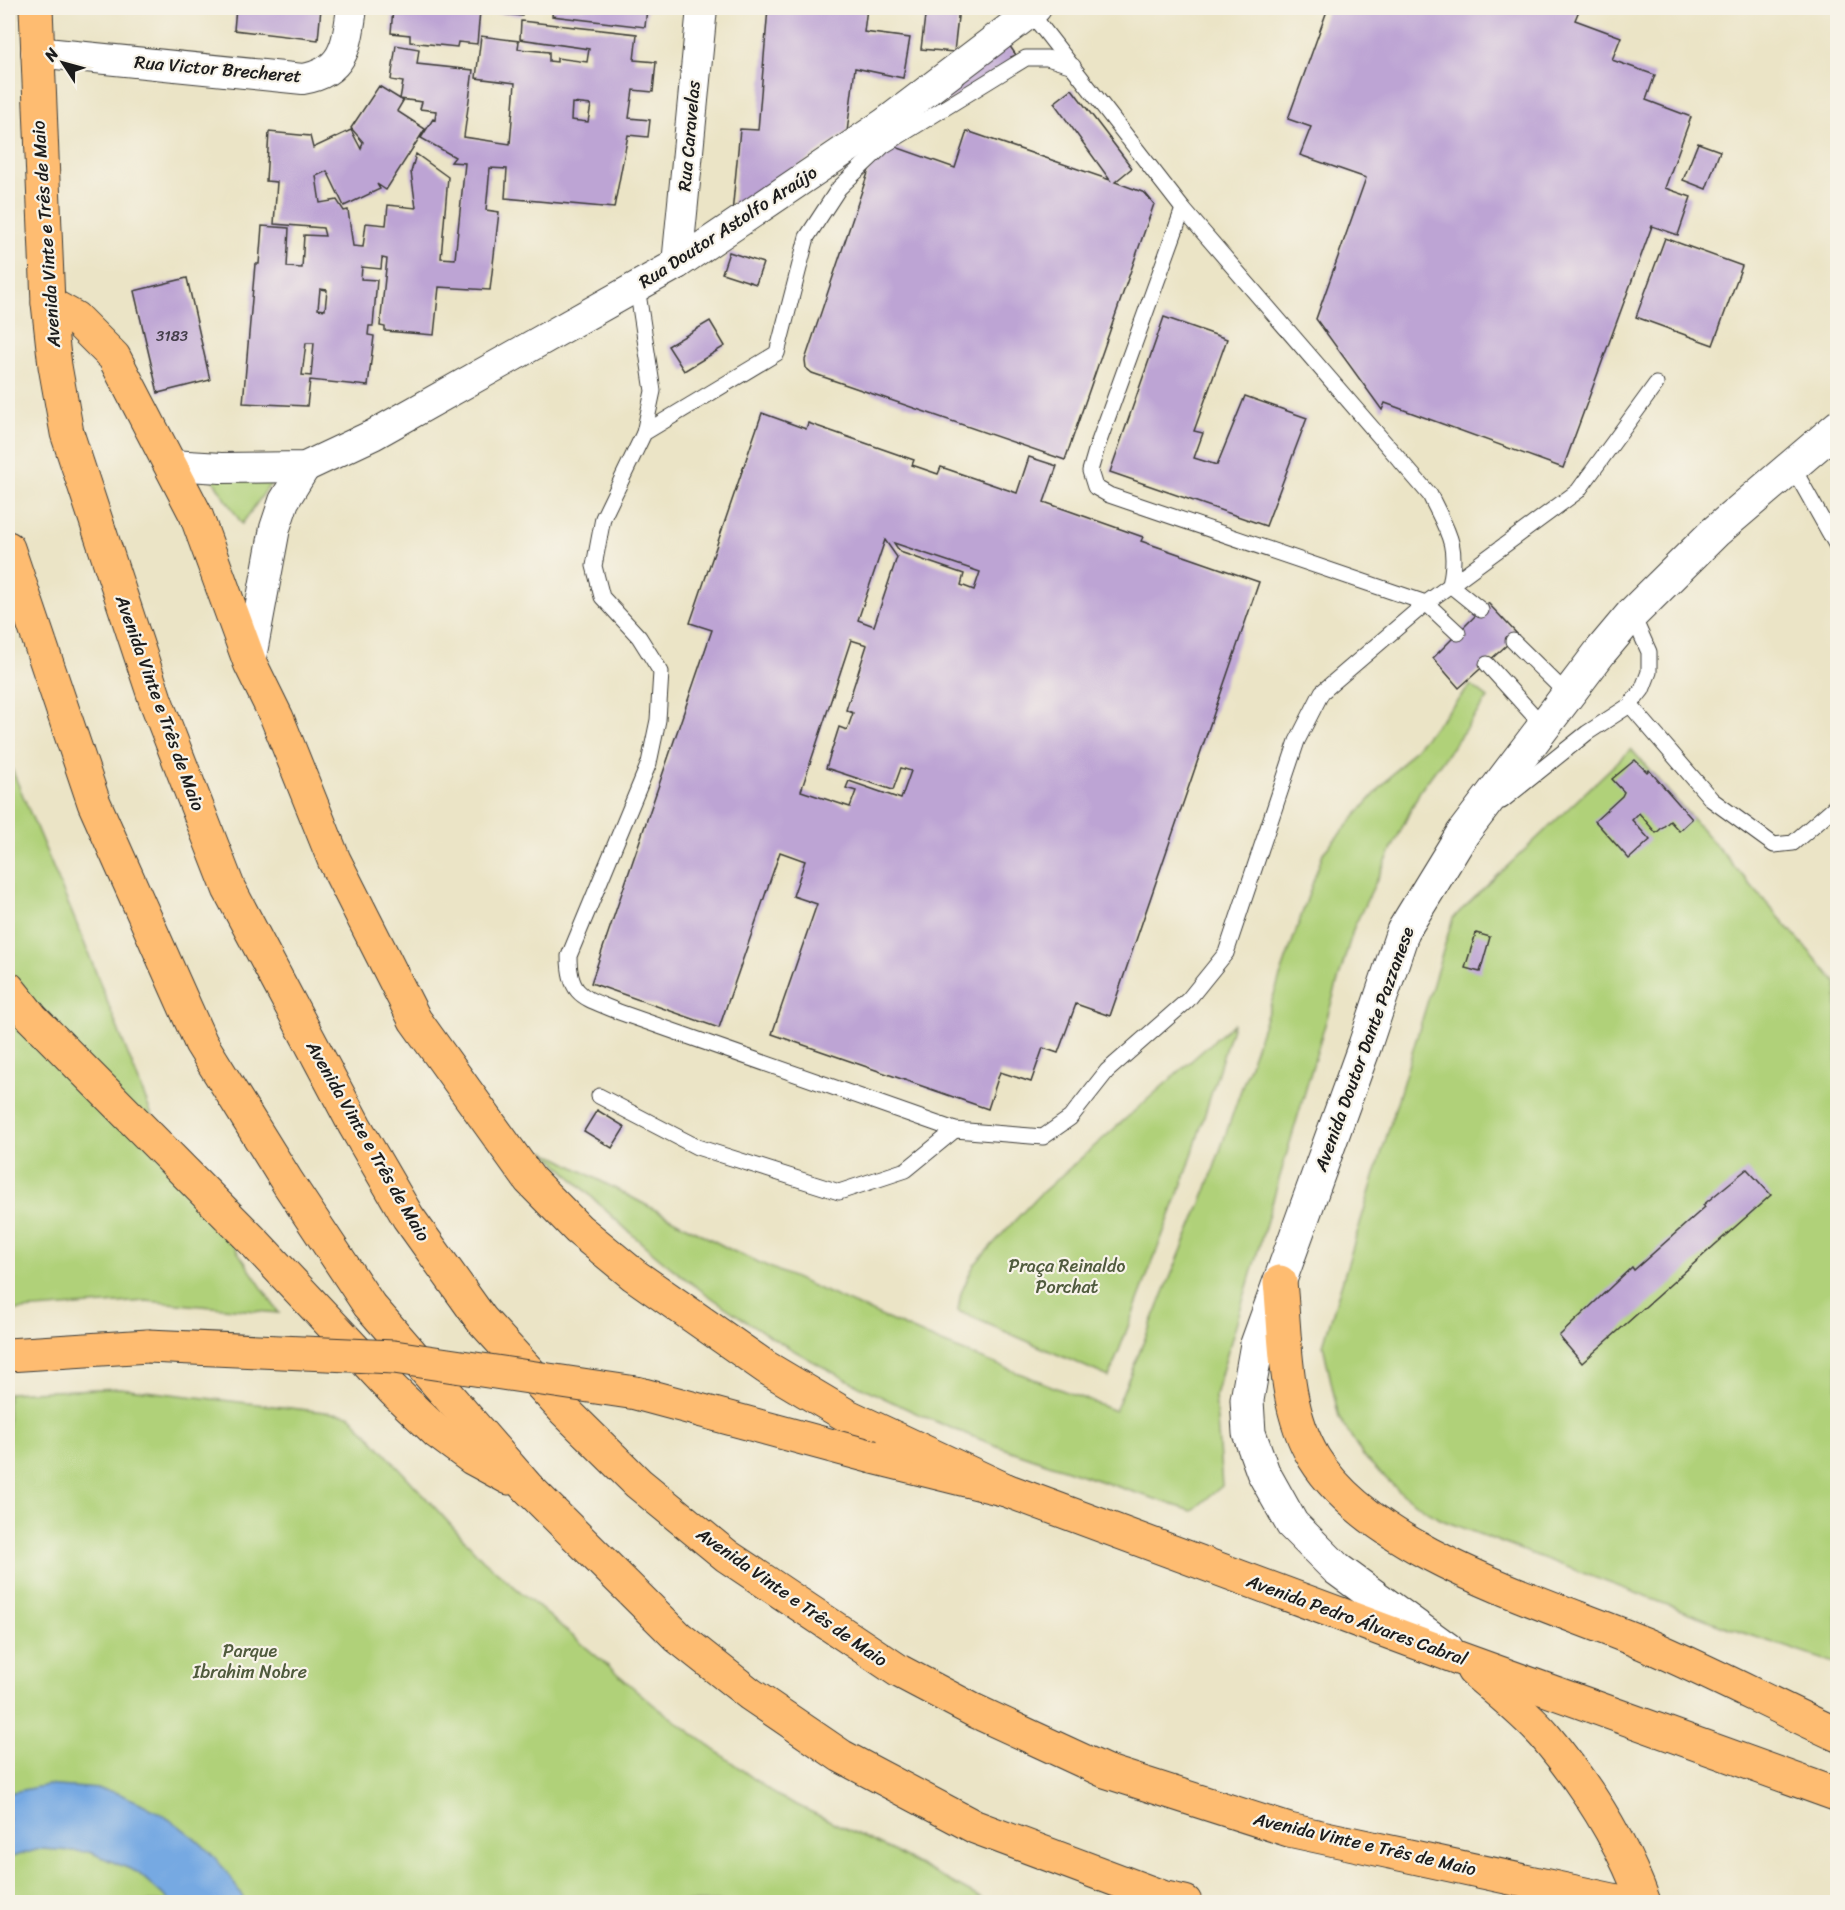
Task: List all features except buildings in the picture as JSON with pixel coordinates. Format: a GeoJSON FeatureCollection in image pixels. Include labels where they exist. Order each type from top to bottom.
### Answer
{"type":"FeatureCollection","features":[{"type":"Feature","properties":{"kind":"main road","name":"Avenida Vinte e Três de Maio"},"geometry":{"type":"LineString","coordinates":[[36,8],[48,303],[55,366],[67,433],[154,699],[229,890],[355,1126],[408,1217],[481,1319],[564,1410],[638,1483],[727,1556],[899,1671],[973,1710],[1105,1771],[1289,1830],[1622,1902]]}},
{"type":"Feature","properties":{"kind":"main road"},"geometry":{"type":"LineString","coordinates":[[48,303],[75,318],[114,357],[196,516],[250,663],[277,718],[334,860],[415,1020],[530,1180],[578,1228],[634,1275],[767,1368],[846,1415],[1006,1490]]}},
{"type":"Feature","properties":{"kind":"main road"},"geometry":{"type":"LineString","coordinates":[[8,548],[94,803],[201,1043],[288,1183],[369,1305],[528,1488],[678,1637],[750,1694],[842,1756],[975,1827],[1162,1897],[1185,1902]]}},
{"type":"Feature","properties":{"kind":"main road"},"geometry":{"type":"LineString","coordinates":[[8,988],[32,1018],[431,1425],[472,1458],[528,1488]]}},
{"type":"Feature","properties":{"kind":"main road"},"geometry":{"type":"LineString","coordinates":[[1280,1282],[1290,1386],[1298,1423],[1314,1458],[1333,1483],[1369,1515],[1460,1570],[1646,1645],[1838,1735]]}},
{"type":"Feature","properties":{"kind":"main road","name":"Avenida Pedro Álvares Cabral"},"geometry":{"type":"LineString","coordinates":[[8,1355],[148,1346],[394,1357],[636,1394],[1006,1490],[1461,1659],[1838,1795]]}},
{"type":"Feature","properties":{"kind":"main road"},"geometry":{"type":"LineString","coordinates":[[1461,1659],[1544,1736],[1569,1769],[1604,1817],[1630,1865],[1644,1902]]}},
{"type":"Feature","properties":{"kind":"street","name":"Rua Victor Brecheret"},"geometry":{"type":"LineString","coordinates":[[36,52],[303,79],[322,76],[339,60],[348,39],[352,8]]}},
{"type":"Feature","properties":{"kind":"street","name":"Rua Caravelas"},"geometry":{"type":"LineString","coordinates":[[677,264],[702,8]]}},
{"type":"Feature","properties":{"kind":"street","name":"Rua Doutor Astolfo Araújo"},"geometry":{"type":"LineString","coordinates":[[171,465],[221,468],[305,467],[373,435],[677,264],[885,123],[1033,10]]}},
{"type":"Feature","properties":{"kind":"street","name":"Avenida Doutor Dante Pazzanese"},"geometry":{"type":"LineString","coordinates":[[1461,1659],[1336,1569],[1292,1524],[1263,1472],[1249,1433],[1247,1400],[1257,1344],[1365,1045],[1403,932],[1463,833],[1632,614],[1715,532],[1838,427]]}},
{"type":"Feature","properties":{"kind":"street"},"geometry":{"type":"LineString","coordinates":[[250,663],[275,528],[284,501],[305,467]]}},
{"type":"Feature","properties":{"kind":"lane"},"geometry":{"type":"LineString","coordinates":[[1033,10],[1183,209],[1430,495],[1451,540],[1455,560],[1450,585]]}},
{"type":"Feature","properties":{"kind":"lane"},"geometry":{"type":"LineString","coordinates":[[644,433],[777,353],[807,237],[839,188],[883,146],[1026,58],[1047,58],[1073,66]]}},
{"type":"Feature","properties":{"kind":"lane"},"geometry":{"type":"LineString","coordinates":[[1183,209],[1097,447],[1090,471],[1095,487],[1109,495],[1426,603],[1458,633]]}},
{"type":"Feature","properties":{"kind":"lane"},"geometry":{"type":"LineString","coordinates":[[637,287],[653,391],[644,433],[603,518],[594,566],[602,597],[639,637],[661,672],[658,720],[649,763],[569,956],[569,978],[576,991],[585,998],[619,1012],[956,1130],[1043,1137],[1070,1118],[1107,1071],[1188,1000],[1226,953],[1297,741],[1322,692],[1426,603],[1578,491],[1656,384]]}},
{"type":"Feature","properties":{"kind":"lane"},"geometry":{"type":"LineString","coordinates":[[1792,466],[1838,548]]}},
{"type":"Feature","properties":{"kind":"lane"},"geometry":{"type":"LineString","coordinates":[[1450,585],[1481,610]]}},
{"type":"Feature","properties":{"kind":"lane"},"geometry":{"type":"LineString","coordinates":[[1463,833],[1574,743],[1630,705],[1642,690],[1650,672],[1649,652],[1632,614]]}},
{"type":"Feature","properties":{"kind":"lane"},"geometry":{"type":"LineString","coordinates":[[1513,641],[1568,695]]}},
{"type":"Feature","properties":{"kind":"lane"},"geometry":{"type":"LineString","coordinates":[[1487,664],[1544,727]]}},
{"type":"Feature","properties":{"kind":"lane"},"geometry":{"type":"LineString","coordinates":[[1630,705],[1712,800],[1774,845],[1793,843],[1838,804]]}},
{"type":"Feature","properties":{"kind":"lane"},"geometry":{"type":"LineString","coordinates":[[599,1096],[696,1147],[840,1192],[906,1170],[956,1130]]}},
{"type":"Feature","properties":{"kind":"green space"},"geometry":{"type":"Polygon","coordinates":[[[211,477],[272,482],[242,524],[211,477]]]}},
{"type":"Feature","properties":{"kind":"green space"},"geometry":{"type":"Polygon","coordinates":[[[1471,685],[1488,698],[1420,791],[1354,927],[1215,1395],[1222,1486],[1192,1511],[971,1436],[901,1406],[826,1369],[731,1311],[664,1262],[544,1151],[733,1251],[942,1343],[1115,1411],[1206,1191],[1323,853],[1471,685]]]}},
{"type":"Feature","properties":{"kind":"green space"},"geometry":{"type":"Polygon","coordinates":[[[1631,749],[1837,983],[1837,1664],[1729,1628],[1439,1519],[1401,1493],[1364,1457],[1339,1418],[1323,1345],[1453,918],[1631,749]]]}},
{"type":"Feature","properties":{"kind":"green space"},"geometry":{"type":"Polygon","coordinates":[[[8,760],[80,932],[160,1136],[279,1313],[146,1301],[8,1311],[8,760]]]}},
{"type":"Feature","properties":{"kind":"green space","name":"Praça Reinaldo Porchat"},"geometry":{"type":"Polygon","coordinates":[[[1233,1024],[1188,1168],[1109,1377],[958,1311],[961,1293],[974,1265],[1038,1196],[1233,1024]]]}},
{"type":"Feature","properties":{"kind":"green space","name":"Parque Ibrahim Nobre"},"geometry":{"type":"Polygon","coordinates":[[[120,1388],[350,1415],[483,1560],[654,1705],[776,1795],[897,1853],[988,1902],[8,1902],[8,1393],[120,1388]]]}},
{"type":"Feature","properties":{"kind":"water"},"geometry":{"type":"Polygon","coordinates":[[[47,1785],[112,1791],[158,1813],[176,1824],[208,1851],[235,1884],[245,1902],[171,1902],[137,1872],[89,1852],[40,1849],[8,1858],[8,1793],[47,1785]]]}}]}
